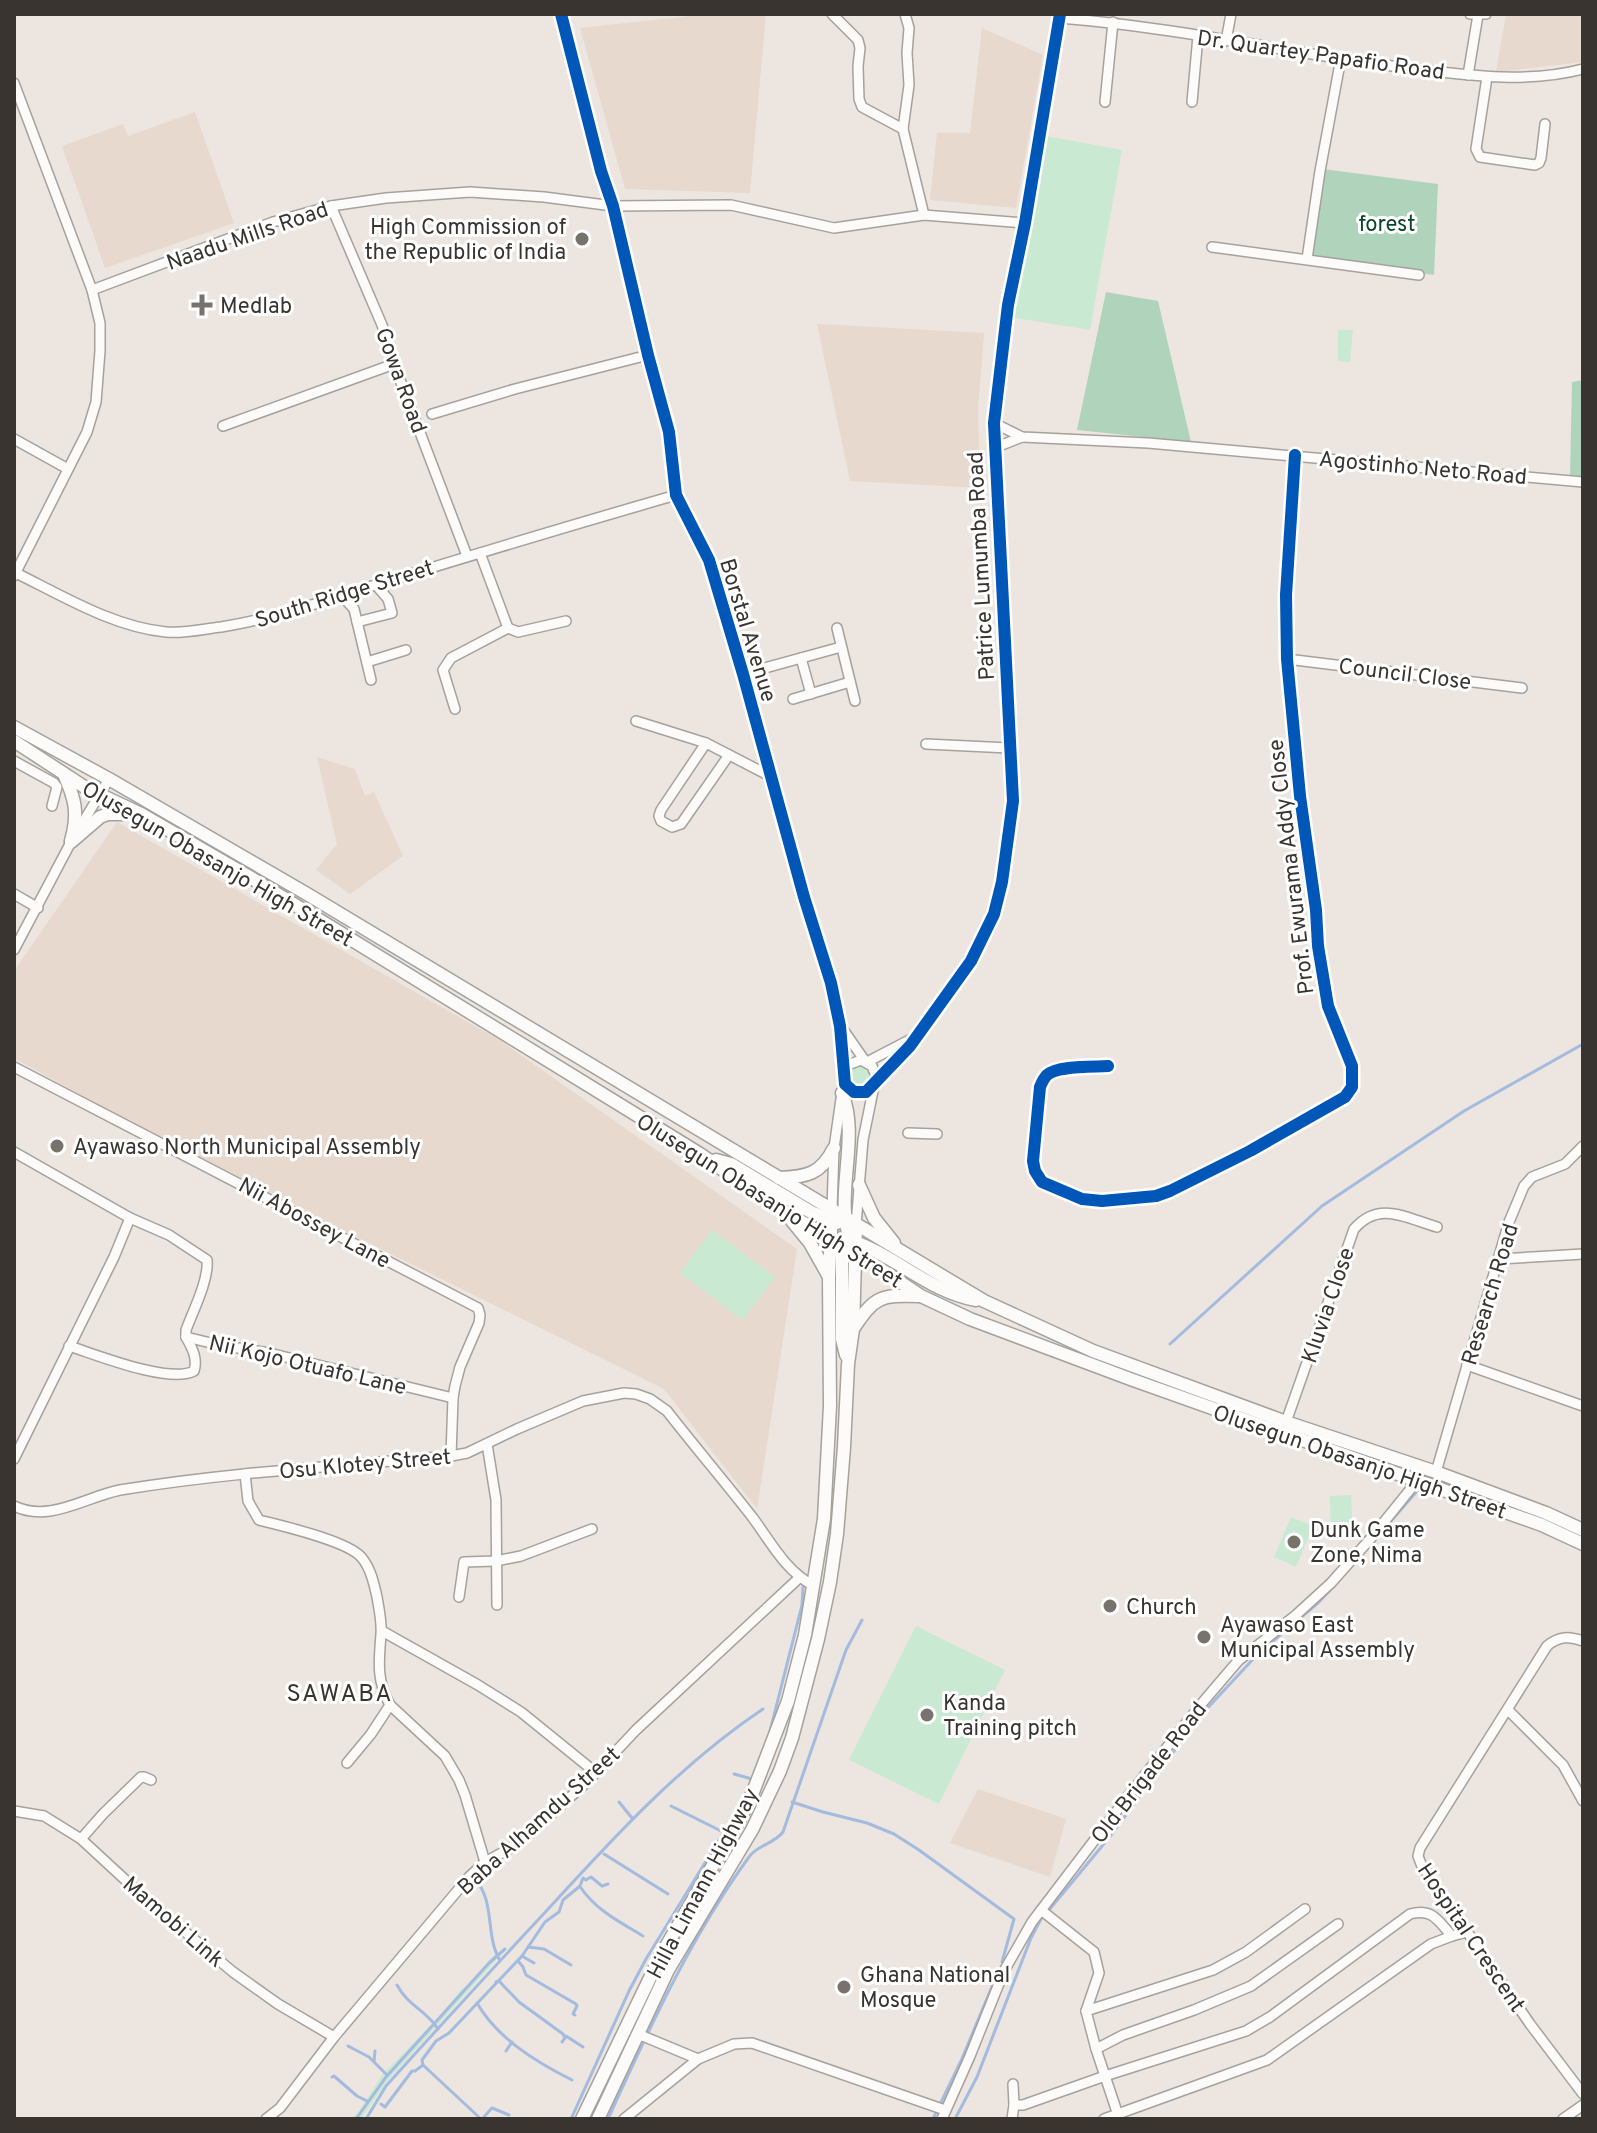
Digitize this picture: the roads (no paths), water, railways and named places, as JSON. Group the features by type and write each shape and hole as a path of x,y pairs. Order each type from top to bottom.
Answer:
{"main road":[{"name":"Olusegun Obasanjo High Street","path":"14,727 307,894 779,1178 841,1220 899,1248 984,1301 1093,1351 1286,1422 1436,1472 1583,1530"},
{"name":"Olusegun Obasanjo High Street","path":"14,741 86,788 141,814 253,879 700,1154 781,1210 846,1243 921,1296 970,1319 1061,1354 1542,1525 1583,1544"},
{"path":"62,771 75,803 76,823 71,842"},
{"path":"71,842 100,817 108,814 141,814"},
{"path":"700,1154 731,1164 841,1220 848,1124 843,1084"},
{"path":"779,1178 794,1178 821,1168 834,1148"},
{"path":"859,1185 874,1218 899,1248"},
{"path":"781,1210 810,1243 829,1277"},
{"name":"Hilla Limann Highway","path":"598,2119 668,1970 752,1830 792,1738 818,1639 837,1534 853,1329 846,1243 841,1220"},
{"name":"Hilla Limann Highway","path":"582,2119 661,1955 741,1817 788,1701 805,1635 824,1519 829,1446 829,1277 846,1243 841,1220"},
{"path":"848,1364 842,1339 846,1243 960,1297 984,1301"},
{"path":"853,1329 876,1301 893,1295 921,1296"}],"street":[{"name":"Borstal Avenue","path":"561,14 669,432 676,495 709,560 831,983 840,1026 843,1084"},
{"path":"832,14 858,40 859,99 862,107 903,129"},
{"path":"905,14 909,28 909,85 903,129 924,215"},
{"path":"1226,41 1231,14"},
{"path":"1468,75 1478,14"},
{"name":"Dr. Quartey Papafio Road","path":"1060,16 1487,77 1563,74 1583,69"},
{"name":"Patrice Lumumba Road","path":"874,1083 918,1035 971,961 994,914 1008,845 1013,801 994,423 1008,305 1060,16"},
{"path":"1105,102 1113,22"},
{"path":"1192,102 1198,36"},
{"path":"1307,259 1341,58"},
{"path":"1487,77 1476,149 1480,157 1539,163 1545,124"},
{"path":"14,83 92,290 100,323 96,402 87,432 14,574"},
{"name":"Naadu Mills Road","path":"92,290 273,222 331,206 386,198 470,192 613,206 731,205 834,228 924,215 1025,223"},
{"name":"Gowa Road","path":"331,206 369,290 467,556"},
{"path":"1212,247 1419,275"},
{"path":"432,414 648,355"},
{"path":"223,426 394,364"},
{"name":"Agostinho Neto Road","path":"994,423 1022,437 1148,443 1583,482"},
{"name":"Agostinho Neto Road","path":"994,448 1022,437"},
{"path":"14,439 68,469"},
{"name":"Prof. Ewurama Addy Close","path":"1108,1066 1051,1072 1040,1087 1033,1161 1035,1171 1042,1182 1090,1201 1145,1198 1170,1191 1283,1133 1345,1097 1352,1087 1352,1066 1328,1006 1318,946 1287,659 1286,595 1295,455"},
{"name":"South Ridge Street","path":"14,574 102,614 140,627 168,632 202,630 253,622 676,495"},
{"path":"480,553 508,628 518,632 566,621"},
{"path":"357,622 392,613 388,599 376,585"},
{"path":"342,596 354,609 371,680"},
{"path":"455,709 443,670 446,662 508,628"},
{"path":"837,628 855,701"},
{"path":"743,674 841,647"},
{"path":"367,662 406,650"},
{"path":"801,658 811,694"},
{"name":"Council Close","path":"1287,659 1522,688"},
{"path":"793,699 850,682"},
{"path":"636,721 706,743 770,776"},
{"path":"706,743 661,810 661,821 672,827 681,824 729,755"},
{"path":"926,744 1009,748"},
{"path":"14,761 54,783 57,787 52,806"},
{"path":"14,950 71,842 109,779"},
{"path":"14,894 38,908"},
{"name":"Borstal Avenue","path":"840,1026 866,1062"},
{"name":"Patrice Lumumba Road","path":"866,1062 918,1035"},
{"path":"852,1062 866,1062 874,1069 874,1083 863,1140 859,1185 841,1220 834,1148 843,1084 852,1062"},
{"name":"Nii Abossey Lane","path":"14,1067 478,1308 479,1323 460,1367 453,1398 451,1456"},
{"path":"843,1084 858,1093 866,1092 874,1083"},
{"path":"908,1133 937,1134"},
{"name":"Research Road","path":"1436,1472 1509,1222 1524,1186 1532,1177 1565,1164 1583,1146"},
{"path":"14,1152 130,1218 114,1257 14,1459"},
{"name":"Kluvia Close","path":"1286,1422 1354,1229 1363,1219 1375,1213 1389,1212 1437,1227"},
{"name":"Nii Kojo Otuafo Lane","path":"130,1218 169,1235 207,1260 186,1337 269,1353 453,1398"},
{"path":"1499,1259 1583,1254"},
{"path":"69,1346 137,1368 186,1375 194,1371 196,1365 186,1337"},
{"path":"1467,1365 1583,1406"},
{"name":"Osu Klotey Street","path":"14,1506 24,1510 55,1510 108,1492 171,1482 451,1456 467,1453 583,1401 624,1393 636,1394 667,1411 782,1560 799,1578 814,1586"},
{"path":"487,1444 496,1500 497,1605"},
{"path":"245,1474 248,1501 259,1520 346,1546 360,1555 374,1581 382,1631 378,1673 385,1696 390,1705 445,1756 462,1788 485,1862"},
{"name":"Old Brigade Road","path":"624,2119 698,2059 734,2044 752,2043 943,2115 1004,1971 1032,1922 1125,1800 1238,1661 1331,1583 1417,1481"},
{"path":"459,1597 464,1562 521,1556 592,1529"},
{"name":"Baba Alhamdu Street","path":"266,2119 280,2108 334,2037 485,1862 529,1834 799,1578"},
{"path":"382,1631 521,1712 595,1772"},
{"name":"Hospital Crescent","path":"1583,1641 1555,1639 1547,1646 1420,1848 1418,1856 1530,2024 1583,2094"},
{"path":"347,1763 390,1705"},
{"path":"1508,1710 1563,1765 1583,1801"},
{"path":"81,1839 141,1777 151,1780"},
{"name":"Mamobi Link","path":"14,1811 44,1816 81,1839 233,1972 278,2004 334,2037"},
{"path":"1086,2011 1213,1970 1246,1952 1305,1909"},
{"path":"1041,1910 1094,1952 1099,1973 1086,2011 1118,2117"},
{"path":"1014,2105 1023,2105 1246,2031 1283,2008 1410,1914 1420,1911 1433,1915 1452,1936"},
{"path":"1096,2049 1123,2035 1251,1986 1338,1924"},
{"path":"1104,2119 1118,2117 1267,2060 1431,1944 1467,1932"},
{"path":"638,2034 698,2059"},
{"path":"1012,2119 1013,2084"},
{"path":"1563,2119 1583,2105"}],"waterway":[{"path":"1170,1344 1322,1206 1464,1111 1583,1044"},
{"path":"1391,1521 1418,1490"},
{"path":"770,1731 802,1605 803,1587"},
{"path":"1049,1910 1108,1839 1201,1715 1257,1655 1330,1590"},
{"path":"608,2119 655,2018 708,1919 752,1853 783,1832 846,1650 862,1620"},
{"path":"366,2119 386,2086 625,1827 705,1753 763,1709"},
{"path":"734,1774 752,1779"},
{"path":"571,2119 646,1959 741,1804 752,1779"},
{"path":"619,1802 632,1818"},
{"path":"792,1802 867,1823 894,1834 1014,1919 1002,1962"},
{"path":"671,1806 723,1832"},
{"path":"604,1854 668,1894"},
{"path":"381,2104 385,2107 412,2071 423,2065 422,2060 436,2041 449,2033 522,1956 545,1922 559,1912 563,1900 580,1886 583,1878 591,1877 602,1886 608,1884"},
{"path":"475,1879 486,1901 493,1944 500,1961"},
{"path":"581,1888 602,1910 643,1936"},
{"path":"955,2119 977,2077 1041,1919"},
{"path":"528,1947 544,1949 571,1965"},
{"path":"356,2119 386,2077 505,1949"},
{"path":"522,1956 534,1963"},
{"path":"518,1961 526,1975 576,2004 575,2015"},
{"path":"933,2119 996,1977"},
{"path":"496,1982 499,1981 519,2002 563,2034 565,2038 562,2042"},
{"path":"397,1985 438,2029"},
{"path":"477,2003 495,2027 518,2048 572,2080"},
{"path":"566,2036 583,2047"},
{"path":"506,2051 512,2042"},
{"path":"348,2046 369,2057 386,2074"},
{"path":"374,2061 375,2051"},
{"path":"423,2065 481,2119"},
{"path":"332,2077 367,2101"},
{"path":"482,2119 492,2108 509,2115"}],"place":[{"name":"High Commission of the Republic of India","path":"582,239"},
{"name":"Medlab","path":"202,305"},
{"name":"Ayawaso North Municipal Assembly","path":"57,1146"},
{"name":"Dunk Game Zone, Nima","path":"1294,1542"},
{"name":"Church","path":"1110,1606"},
{"name":"Ayawaso East Municipal Assembly","path":"1204,1637"},
{"name":"Kanda Training pitch","path":"927,1715"},
{"name":"Ghana National Mosque","path":"844,1987"}],"district":[{"name":"SAWABA","path":"340,1693"}],"park label":[{"name":"forest","path":"1387,223"}]}
